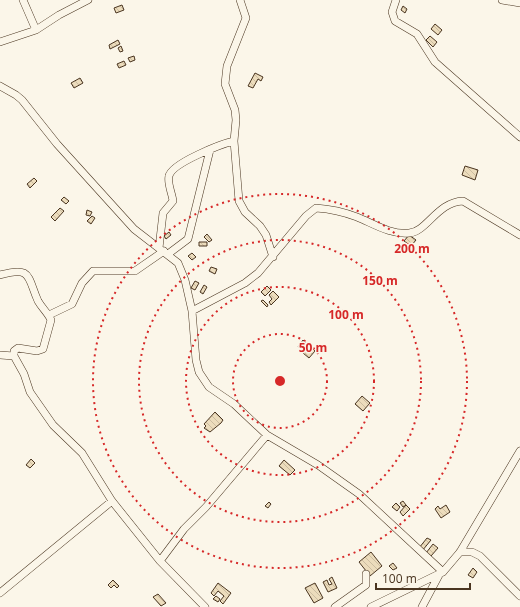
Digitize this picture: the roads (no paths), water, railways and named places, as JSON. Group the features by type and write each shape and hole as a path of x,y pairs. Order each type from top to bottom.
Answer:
{"street":[{"path":"23,0 36,30"},
{"path":"0,42 36,30 59,15 88,0"},
{"path":"240,0 246,18 227,66 225,84 235,110 236,120 234,141 241,207 260,226 266,235 273,257"},
{"path":"396,0 392,12 395,21 417,34 435,62 520,137"},
{"path":"502,0 520,3"},
{"path":"0,86 19,98 57,144 118,213 143,238 163,251 181,269 192,311 196,360 203,380 216,394 243,412 267,435 323,469 359,494 441,574"},
{"path":"163,251 163,213 173,201 169,174 176,167 221,144 234,141"},
{"path":"49,315 68,308 72,304 82,283 93,271 135,271 163,251 185,243 188,239 210,150"},
{"path":"192,311 245,283 258,273 306,216 316,208 330,209 356,216 397,233 410,234 417,231 442,208 456,201 463,201 520,235"},
{"path":"0,275 19,271 24,272 30,280 39,302 49,315 51,325 43,349 37,351 18,348 14,351 14,356 24,374 30,392 53,425 74,444 90,463 112,501 160,560 205,607"},
{"path":"0,355 14,356"},
{"path":"160,560 184,529 206,507 267,435"},
{"path":"422,607 441,574 460,552 520,451"},
{"path":"0,593 112,501"},
{"path":"467,539 472,552"},
{"path":"460,552 472,552 490,564 520,596"},
{"path":"335,607 366,585 366,574"},
{"path":"371,607 441,574"}]}
